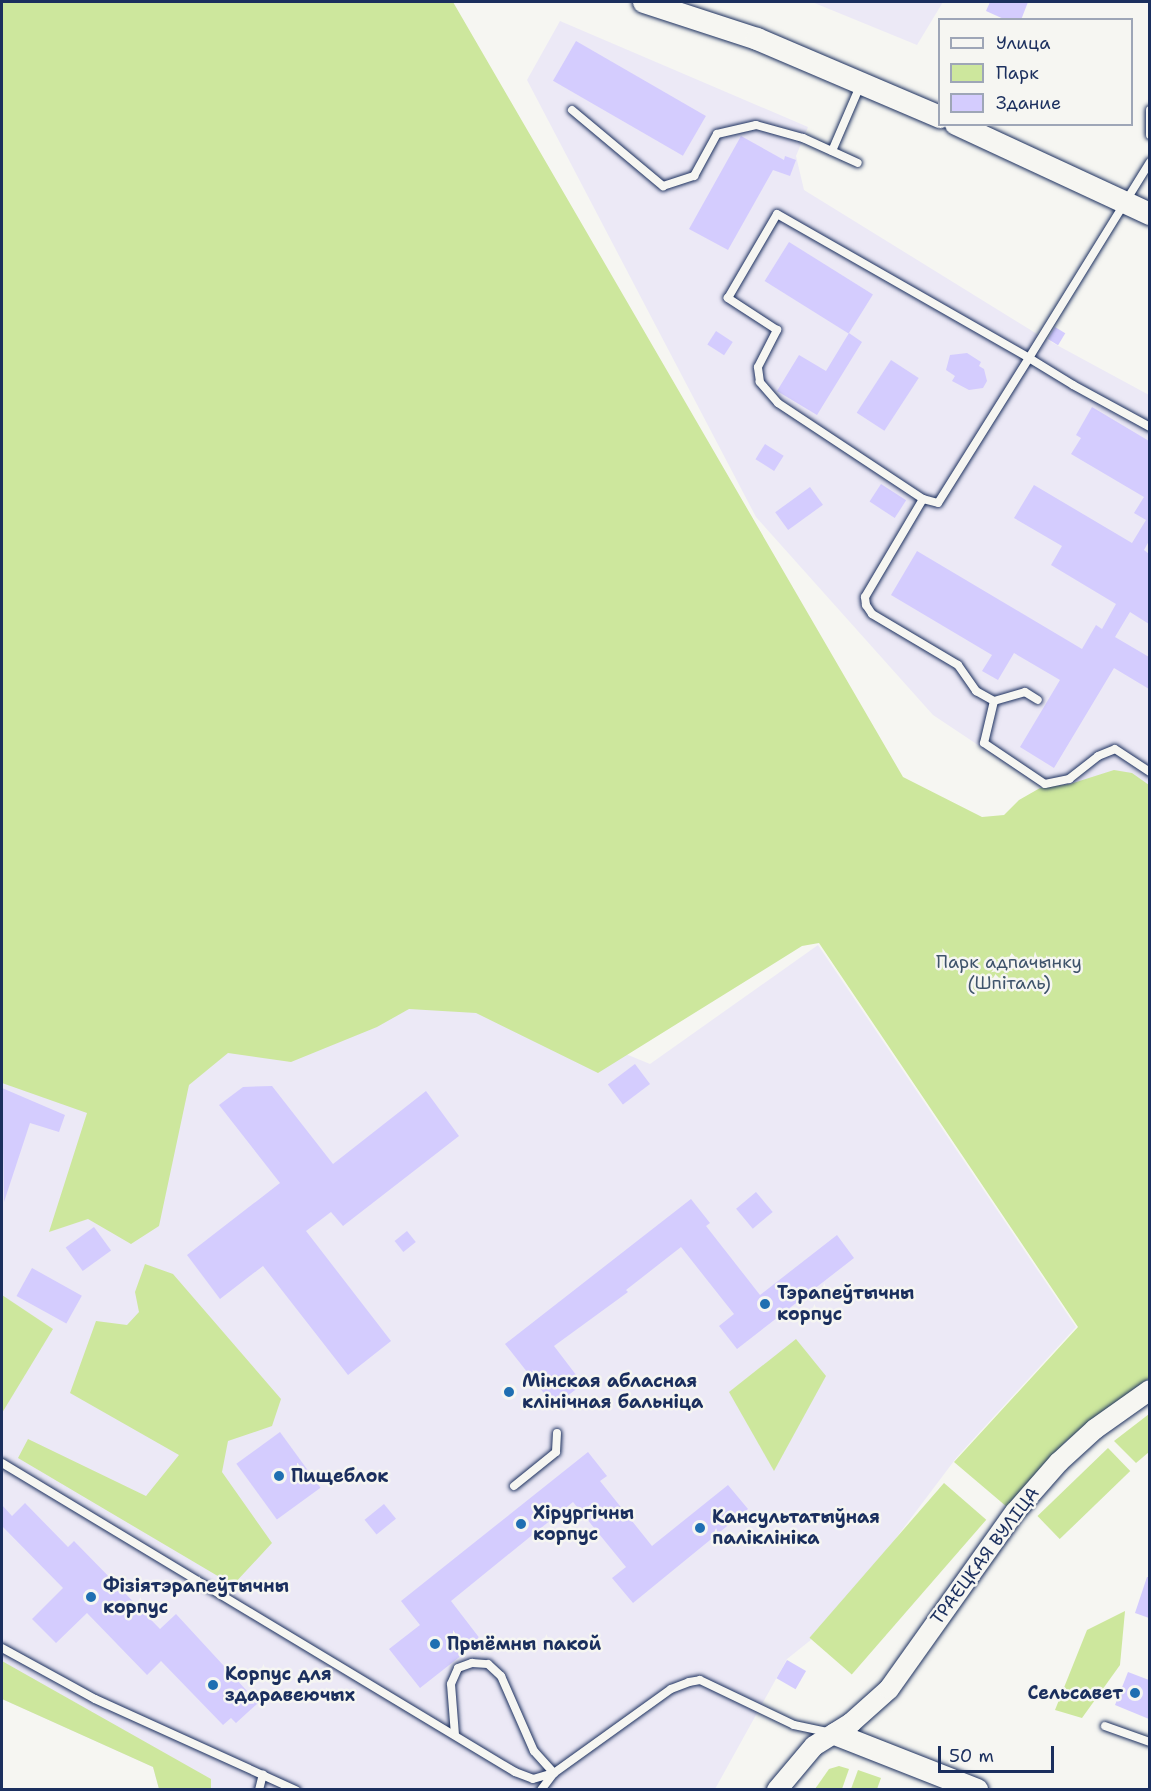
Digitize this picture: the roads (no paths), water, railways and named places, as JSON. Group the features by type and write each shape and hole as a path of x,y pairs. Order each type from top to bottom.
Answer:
{"main road":[{"path":"644,2 757,39 862,82 938,117"},
{"path":"960,126 1149,214"},
{"path":"835,1734 977,1790"}],"street":[{"name":"ТРАЕЦКАЯ ВУЛІЦА","path":"777,1790 813,1746 835,1734 889,1689 1037,1486 1095,1429 1149,1390"}],"lane":[{"path":"832,151 862,82"},
{"path":"572,110 663,186 694,176 717,134 756,125 832,151 858,163"},
{"path":"1149,110 1149,135"},
{"path":"1149,162 1029,358 938,503 923,500 778,403 760,381 758,367 777,330 728,298 777,214 1029,358 1149,427"},
{"path":"923,500 865,597 866,604 872,614 958,665 976,691 994,701 1025,692 1038,699"},
{"path":"994,701 984,742 1045,784 1069,779 1098,756 1114,749 1149,772"},
{"path":"514,1486 556,1452 557,1433"},
{"path":"2,1463 454,1735 533,1779 554,1773"},
{"path":"2,1648 95,1699 296,1790"},
{"path":"454,1735 451,1684 458,1668 472,1663 489,1664 501,1676 534,1751 554,1773"},
{"path":"541,1790 554,1773 671,1689 700,1680 794,1725 835,1734"},
{"path":"1105,1725 1149,1742"},
{"path":"259,1790 263,1774"}],"place":[{"name":"Тэрапеўтычны корпус","path":"765,1304"},
{"name":"Мінская абласная клінічная бальніца","path":"509,1392"},
{"name":"Пищеблок","path":"279,1476"},
{"name":"Хірургічны корпус","path":"521,1524"},
{"name":"Кансультатыўная паліклініка","path":"700,1528"},
{"name":"Фізіятэрапеўтычны корпус","path":"91,1597"},
{"name":"Прыёмны пакой","path":"435,1644"},
{"name":"Корпус для здаравеючых","path":"213,1685"},
{"name":"Сельсавет","path":"1135,1693"}],"park label":[{"name":"Парк адпачынку (Шпіталь)","path":"1009,973"}]}
